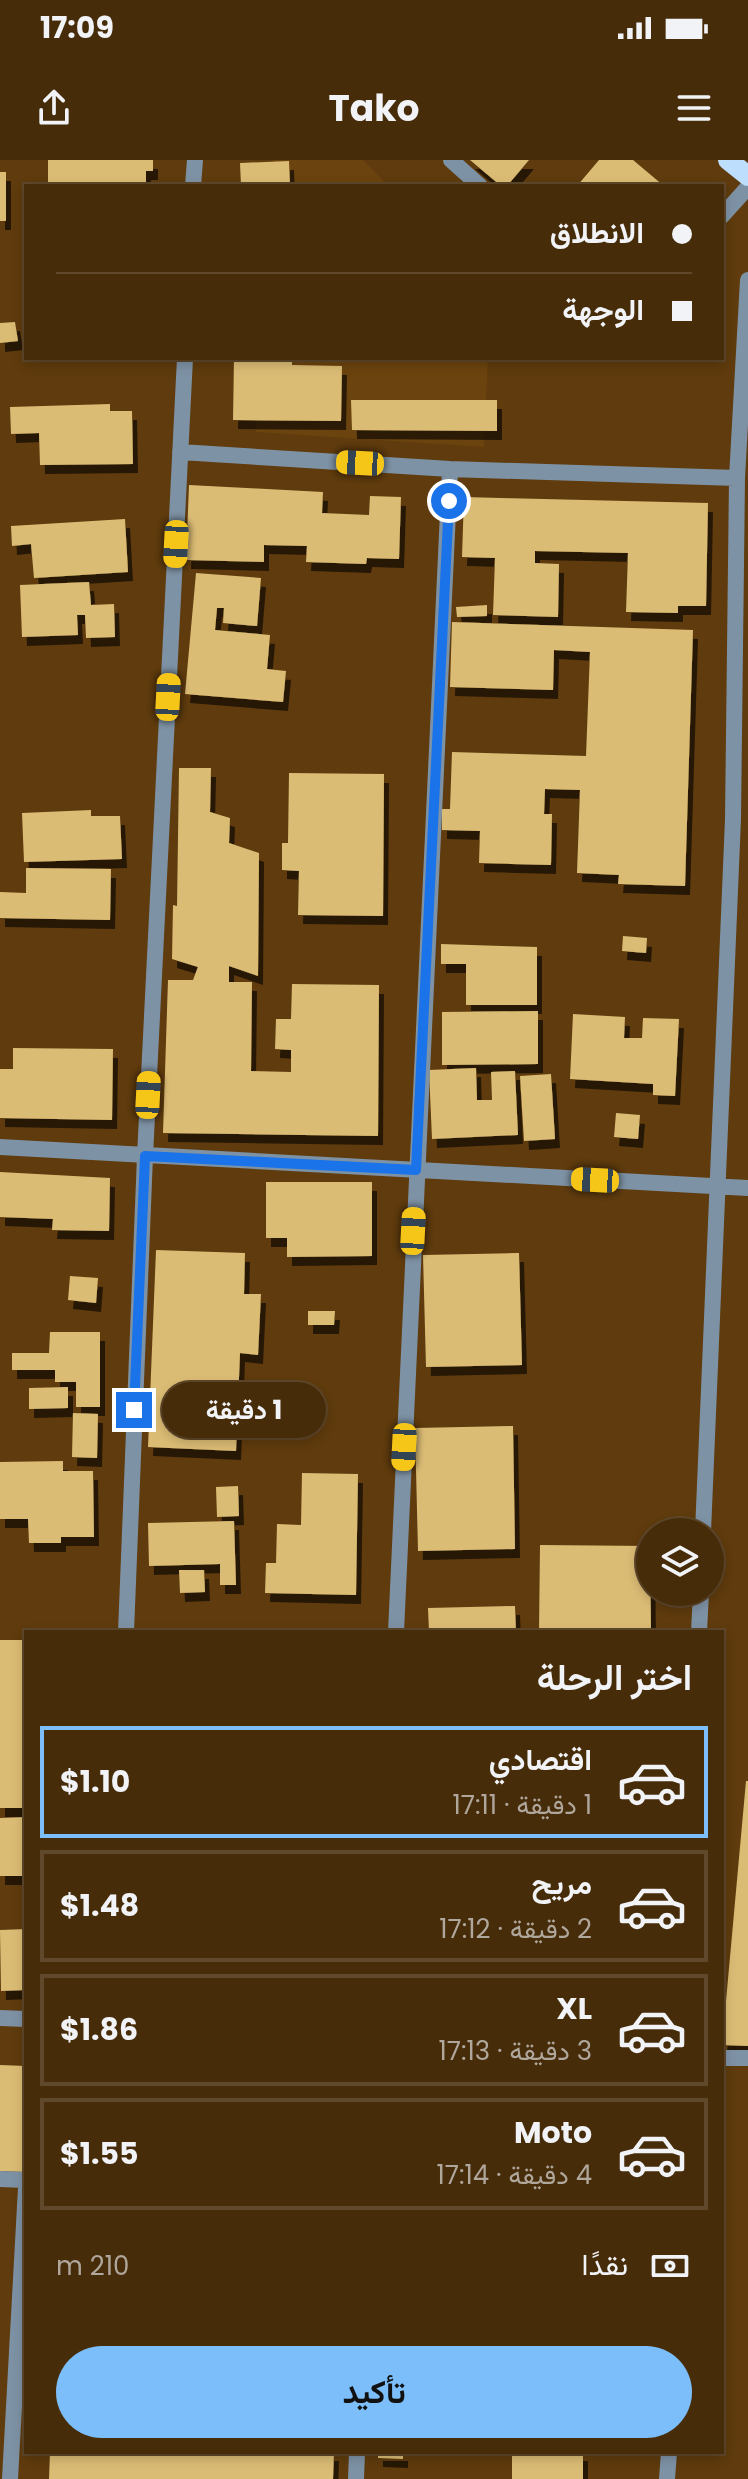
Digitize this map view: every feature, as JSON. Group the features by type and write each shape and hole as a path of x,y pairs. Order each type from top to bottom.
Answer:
{"main road":[{"path":"728,160 748,176"}],"street":[{"path":"193,184 195,160"},
{"path":"451,160 478,184"},
{"path":"724,214 748,187"},
{"path":"703,1518 715,1186 733,819 737,478 748,280"},
{"path":"126,1630 145,1156 185,360"},
{"path":"180,452 450,469 737,478"},
{"path":"396,1630 450,469"},
{"path":"0,1147 748,1188"},
{"path":"699,1630 700,1606"},
{"path":"0,2018 24,2019"},
{"path":"724,2058 748,2058"},
{"path":"0,2179 24,2180"},
{"path":"10,2479 24,2224"},
{"path":"356,2479 357,2454"},
{"path":"667,2479 669,2454"}],"shaded area":[{"path":"273,160 363,160 387,184 271,184"},
{"path":"260,360 488,360 484,447 256,432"}],"building":[{"path":"48,160 153,160 153,171 146,171 146,184 48,184"},
{"path":"470,160 529,160 509,184 499,184"},
{"path":"599,160 633,160 662,184 579,184"},
{"path":"289,161 290,184 241,184 240,163"},
{"path":"0,172 6,172 6,221 0,221"},
{"path":"15,322 18,341 0,343 0,323"},
{"path":"234,360 292,360 292,365 342,366 341,421 233,420"},
{"path":"351,400 497,400 497,431 352,430"},
{"path":"110,404 110,411 132,411 133,464 40,465 39,433 11,434 10,407"},
{"path":"189,485 323,492 322,513 369,515 370,496 401,497 399,559 367,558 366,564 306,562 307,546 264,545 264,562 186,560"},
{"path":"464,497 708,503 706,606 678,606 678,613 626,612 628,553 535,551 535,563 559,564 558,617 493,615 495,558 462,557"},
{"path":"125,519 128,572 34,578 31,544 12,546 11,526"},
{"path":"196,573 261,578 257,626 223,623 224,608 217,608 215,630 270,635 267,669 286,671 283,702 185,694"},
{"path":"89,582 91,605 114,604 115,637 86,638 85,615 77,615 78,635 22,637 20,585"},
{"path":"487,605 487,616 457,617 456,607"},
{"path":"452,622 693,630 685,886 618,884 619,875 577,873 580,790 545,789 544,814 552,814 551,865 479,863 480,831 442,830 442,809 450,809 452,752 586,756 590,652 554,650 553,690 450,687"},
{"path":"179,768 211,768 210,812 230,818 229,843 259,853 258,976 229,966 229,982 252,982 251,1071 291,1072 291,1050 275,1049 276,1019 291,1019 292,984 379,985 378,1136 163,1133 168,980 193,980 198,967 172,959 173,905 177,906"},
{"path":"289,773 384,774 383,916 298,915 299,871 282,870 282,843 288,843"},
{"path":"91,810 91,816 120,816 122,859 24,862 22,813"},
{"path":"26,868 111,869 110,920 0,918 0,892 26,893"},
{"path":"623,936 647,938 646,953 622,951"},
{"path":"441,944 537,947 537,1005 466,1005 466,964 441,964"},
{"path":"538,1011 538,1064 442,1065 442,1012"},
{"path":"573,1014 625,1017 624,1038 642,1038 643,1018 679,1019 675,1096 653,1095 653,1084 570,1079"},
{"path":"13,1048 113,1049 112,1120 0,1118 0,1069 13,1069"},
{"path":"476,1068 477,1100 492,1100 491,1072 515,1071 518,1135 432,1139 429,1070"},
{"path":"551,1074 555,1139 524,1141 520,1076"},
{"path":"616,1113 640,1115 638,1139 614,1137"},
{"path":"0,1172 110,1178 109,1231 52,1230 53,1219 0,1217"},
{"path":"266,1182 372,1182 372,1256 287,1257 287,1238 266,1238"},
{"path":"156,1250 245,1253 244,1294 261,1294 258,1355 240,1353 236,1451 148,1447"},
{"path":"519,1253 522,1365 426,1367 423,1255"},
{"path":"70,1276 98,1278 96,1303 68,1300"},
{"path":"308,1311 335,1311 334,1325 308,1325"},
{"path":"50,1332 100,1332 100,1407 76,1407 76,1382 55,1382 55,1370 12,1370 12,1353 49,1353"},
{"path":"68,1387 68,1408 29,1409 29,1388"},
{"path":"73,1413 98,1414 97,1458 72,1457"},
{"path":"513,1426 515,1549 418,1551 415,1428"},
{"path":"63,1461 63,1471 93,1471 94,1537 61,1537 61,1543 29,1543 28,1519 0,1519 0,1462"},
{"path":"302,1473 358,1474 356,1595 265,1593 266,1563 276,1563 277,1524 301,1525"},
{"path":"238,1486 239,1516 217,1517 216,1487"},
{"path":"234,1521 236,1585 220,1585 220,1564 149,1566 148,1523"},
{"path":"540,1545 636,1546 636,1606 651,1606 651,1630 539,1630"},
{"path":"179,1570 204,1570 205,1592 180,1593"},
{"path":"515,1606 516,1630 429,1630 428,1608"},
{"path":"0,1640 24,1640 24,1808 0,1808"},
{"path":"748,1781 748,2046 724,2045"},
{"path":"24,1817 24,1876 0,1876 0,1818"},
{"path":"24,1929 24,1990 1,1991 0,1930"},
{"path":"0,2065 24,2066 24,2172 0,2171"},
{"path":"50,2454 334,2454 333,2479 49,2479"},
{"path":"378,2454 403,2454 403,2459 378,2458"},
{"path":"512,2454 583,2454 583,2479 512,2479"}],"route":[{"path":"134,1410 145,1156 416,1170 449,501"}]}
